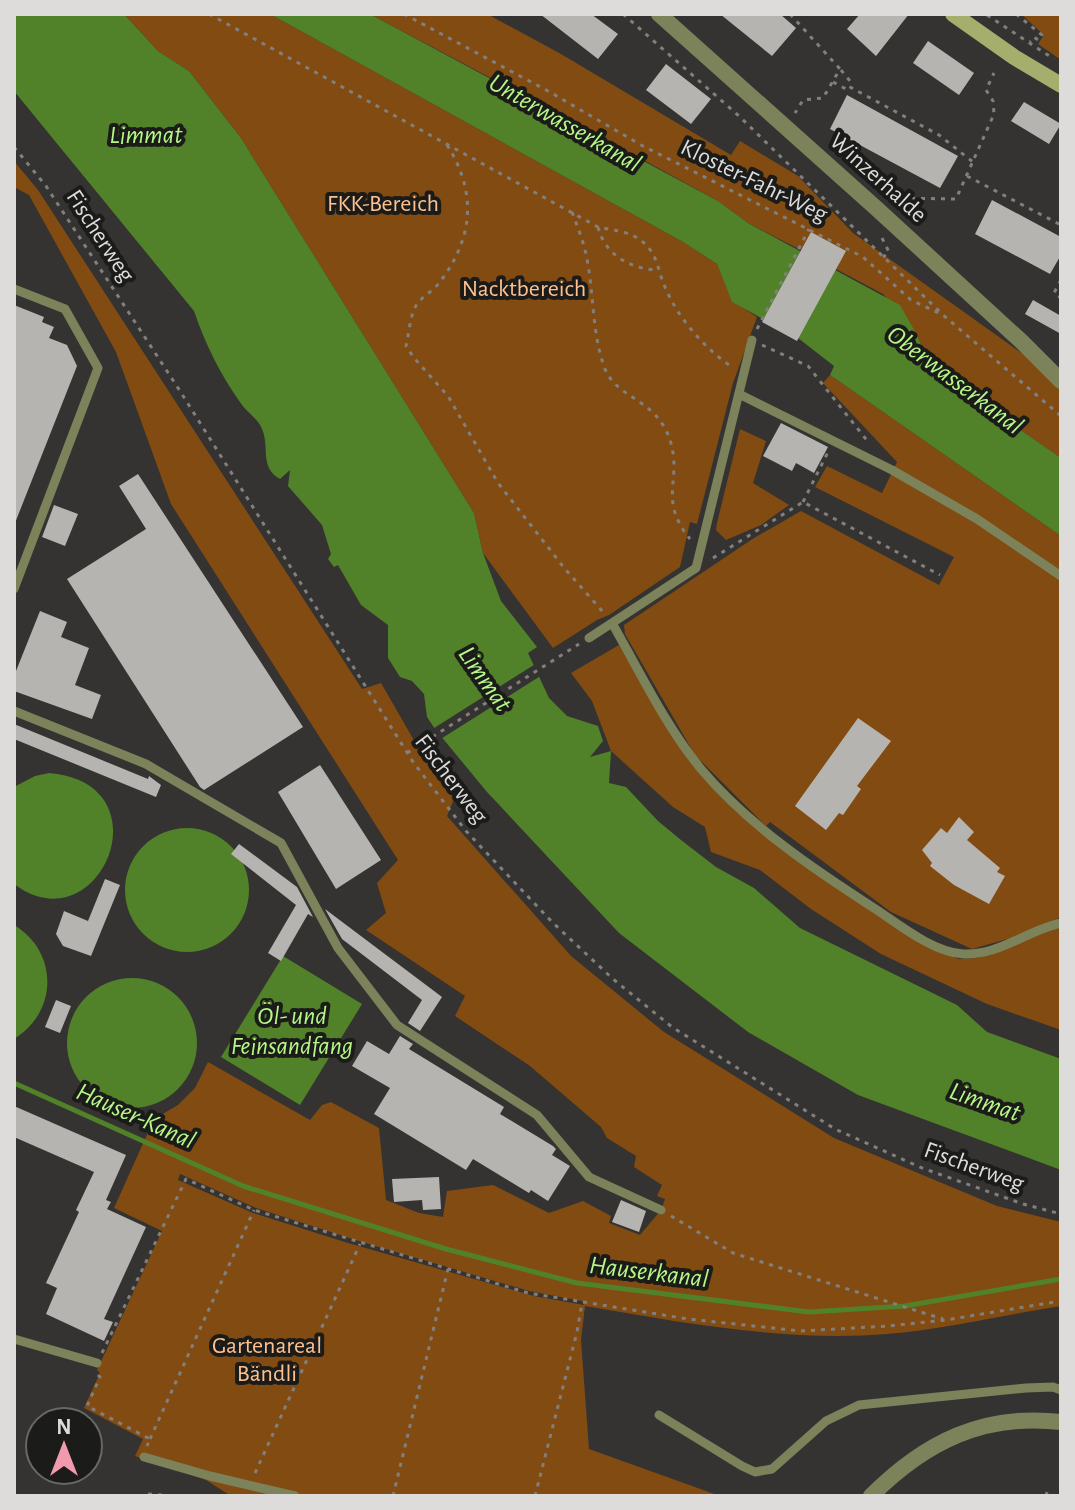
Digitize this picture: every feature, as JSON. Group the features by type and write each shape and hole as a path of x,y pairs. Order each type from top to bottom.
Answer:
{"main road":[{"path":"953,14 1014,57 1061,85"}],"street":[{"name":"Winzerhalde","path":"659,14 876,208 1061,381"},
{"path":"871,1496 896,1471 926,1449 962,1433 1001,1423 1061,1422"}],"lane":[{"path":"14,289 65,309 98,368 14,589"},
{"path":"589,638 696,568 752,340"},
{"path":"739,394 904,477 977,519 1061,576"},
{"path":"612,623 678,737 702,770 753,820 820,873 934,945 960,954 983,952 1061,923"},
{"path":"14,711 146,764 281,843 338,948 397,1025 537,1115 589,1177 661,1210"},
{"path":"14,1339 97,1363"},
{"path":"659,1415 742,1466 764,1472 781,1464 826,1421 859,1405 1026,1388 1053,1387 1061,1390"},
{"path":"144,1457 295,1496"}],"path":[{"path":"209,14 598,227 629,234 643,241 654,254 673,303 706,347 743,375"},
{"name":"Kloster-Fahr-Weg","path":"404,14 641,145 863,257 911,300 943,315 1061,416"},
{"path":"623,14 739,116 943,315"},
{"path":"790,14 850,81 846,89 833,82"},
{"path":"985,14 1061,64"},
{"path":"1016,14 1042,35 1038,40 1034,37 1029,43"},
{"path":"786,126 803,100 823,98 840,69"},
{"path":"876,208 886,198 956,199 994,114 993,101 986,90 994,73"},
{"path":"848,86 939,135 973,162"},
{"path":"445,142 460,165 466,183 469,205 465,230 439,284 415,306 406,346 448,396 498,483 612,623"},
{"name":"Fischerweg","path":"14,147 46,186 180,391 407,753 466,831 519,889 613,979 672,1027 835,1129 922,1168 1023,1204 1061,1214"},
{"path":"967,176 1061,225"},
{"path":"572,212 587,257 598,344 605,370 611,380 648,406 660,420 670,441 674,515 700,552"},
{"path":"598,227 612,254 643,269 659,270"},
{"path":"810,228 752,340 808,366 872,447"},
{"path":"1061,280 1054,293 1061,298"},
{"path":"696,568 803,502 824,461"},
{"path":"803,502 940,575"},
{"path":"407,753 589,638"},
{"path":"150,1439 87,1406 100,1377 97,1363 186,1179 254,1210 528,1293 729,1325 801,1331 946,1320 1061,1301"},
{"path":"144,1457 254,1210"},
{"path":"661,1210 733,1253 946,1320"},
{"path":"250,1485 360,1244"},
{"path":"393,1496 448,1269"},
{"path":"535,1496 582,1303"},
{"path":"148,1494 174,1496"}],"green space":[{"path":"124,14 270,14 683,242 717,264 732,301 757,317 733,383 697,524 690,522 680,567 553,648 483,553 474,513 241,138 189,71 158,51"},
{"path":"370,14 487,14 731,155 740,141 798,176 853,233 1061,381 1061,458 931,368 917,335 883,294 836,269 845,251 801,250 748,223 718,201 600,136"},
{"path":"1021,14 1061,14 1061,60 1038,44 1044,35"},
{"name":"Gartenareal Bändli","path":"14,161 38,190 362,689 381,683 419,749 454,799 447,816 571,956 664,1032 834,1138 997,1206 1061,1222 1061,1306 930,1329 849,1336 735,1329 585,1306 581,1340 589,1449 720,1496 231,1496 206,1480 135,1456 143,1439 104,1419 104,1406 85,1406 100,1373 97,1370 162,1231 114,1208 154,1119 178,1105 195,1088 208,1062 310,1120 322,1105 331,1102 379,1128 386,1200 419,1213 443,1217 447,1191 493,1185 549,1213 583,1201 611,1216 609,1223 640,1235 661,1210 665,1199 657,1196 662,1185 634,1167 636,1156 607,1138 601,1127 530,1066 455,1016 465,996 366,930 386,913 377,883 398,860 171,504 116,352 29,195 14,187","holes":["180,1174 256,1208 529,1291 582,1301 584,1305 534,1296 253,1213 178,1180"]},
{"path":"830,375 1061,536 1061,917 1011,938 972,949 891,912 770,822 766,826 695,755 625,634 624,625 754,538 801,511 939,585 954,557 815,487 827,466 882,493 897,462 823,383"},
{"path":"740,429 766,441 753,483 789,505 761,525 726,540 716,530"},
{"path":"619,645 693,766 779,848 849,897 933,948 959,959 978,958 1061,926 1061,1030 987,1004 881,954 811,909 760,870 711,852 705,827 673,807 611,751 592,701 571,673"}],"water":[{"name":"Limmat","path":"14,14 124,14 158,51 189,71 241,138 474,513 483,553 501,601 537,647 528,653 549,698 567,716 598,726 603,741 590,757 611,751 609,783 626,787 681,840 716,867 754,888 800,928 957,1005 987,1032 1061,1059 1061,1170 858,1095 748,1032 619,933 487,792 427,717 424,694 412,681 400,677 388,658 388,625 361,605 338,565 334,567 328,559 331,554 322,525 288,486 290,470 280,479 269,469 261,426 242,405 220,371 194,311 14,91"},
{"name":"Unterwasserkanal","path":"270,14 370,14 718,201 748,223 900,305 931,368 1061,458 1061,536 830,375 834,366 798,338 732,302 717,264 683,242"},
{"path":"49,773 85,783 106,804 113,829 108,856 94,880 72,895 45,898 14,884 14,787 35,776"},
{"path":"187,828 211,832 231,846 245,866 249,890 245,914 231,934 211,948 187,952 163,948 143,934 129,914 125,890 129,866 143,846 163,832"},
{"path":"14,925 39,950 47,982 39,1014 14,1039"},
{"name":"Öl- und Feinsandfang","path":"283,956 362,1004 300,1105 221,1057"},
{"path":"132,978 157,983 178,997 192,1018 197,1043 192,1068 178,1089 157,1103 132,1108 107,1103 86,1089 72,1068 67,1043 72,1018 86,997 107,983"}],"pier":[{"path":"537,663 542,675 439,740 431,730"}],"building":[{"path":"540,14 591,14 618,34 598,59"},
{"path":"720,14 780,14 796,28 772,56"},
{"path":"860,14 909,14 876,56 847,29"},
{"path":"928,41 974,73 959,95 913,63"},
{"path":"666,64 711,99 691,124 646,90"},
{"path":"847,95 958,156 940,188 830,129"},
{"path":"1024,102 1061,124 1049,144 1011,121"},
{"path":"992,200 1061,237 1061,255 1050,274 975,234"},
{"path":"811,232 846,251 797,341 762,322"},
{"path":"1033,300 1061,316 1061,334 1025,314"},
{"path":"14,305 44,317 42,322 54,327 49,338 67,345 77,366 15,523"},
{"path":"781,423 828,447 814,473 796,463 792,471 763,456"},
{"path":"138,474 303,727 204,790 67,579 146,529 119,486"},
{"path":"54,505 78,514 65,546 42,537"},
{"path":"40,611 67,622 61,637 89,648 75,685 101,695 92,719 14,691 14,676"},
{"path":"858,718 891,741 857,786 861,789 843,815 839,813 826,830 795,806"},
{"path":"14,724 148,779 149,776 161,785 156,797 14,739"},
{"path":"320,765 381,860 336,889 278,792"},
{"path":"959,817 974,832 967,840 1000,868 997,872 1005,876 989,904 954,885 930,866 932,863 922,850 941,828 947,833"},
{"path":"239,844 297,887 313,917 308,914 281,961 268,953 296,905 231,854"},
{"path":"105,879 120,885 91,956 63,946 56,934 64,911 88,921"},
{"path":"325,909 442,997 420,1031 408,1023 422,1000 342,939"},
{"path":"56,1000 71,1006 60,1033 45,1027"},
{"path":"400,1036 413,1044 409,1049 504,1107 500,1114 556,1149 552,1155 570,1166 548,1201 473,1159 466,1170 374,1114 390,1088 352,1066 367,1041 389,1054"},
{"path":"14,1106 126,1155 106,1200 111,1202 107,1209 146,1227 104,1319 113,1322 104,1341 46,1314 57,1288 46,1283 94,1172 14,1137"},
{"path":"439,1177 441,1209 423,1210 422,1200 394,1202 392,1179"},
{"path":"621,1200 646,1211 639,1232 612,1222"}],"waterway":[{"name":"Hauserkanal","path":"14,1083 243,1186 446,1249 577,1283 809,1312 905,1306 1061,1279"}],"park label":[{"name":"FKK-Bereich","path":"383,204"},
{"name":"Nacktbereich","path":"524,289"}],"water label":[{"name":"Oberwasserkanal","path":"955,380"},
{"name":"Hauser-Kanal","path":"136,1116"}]}
